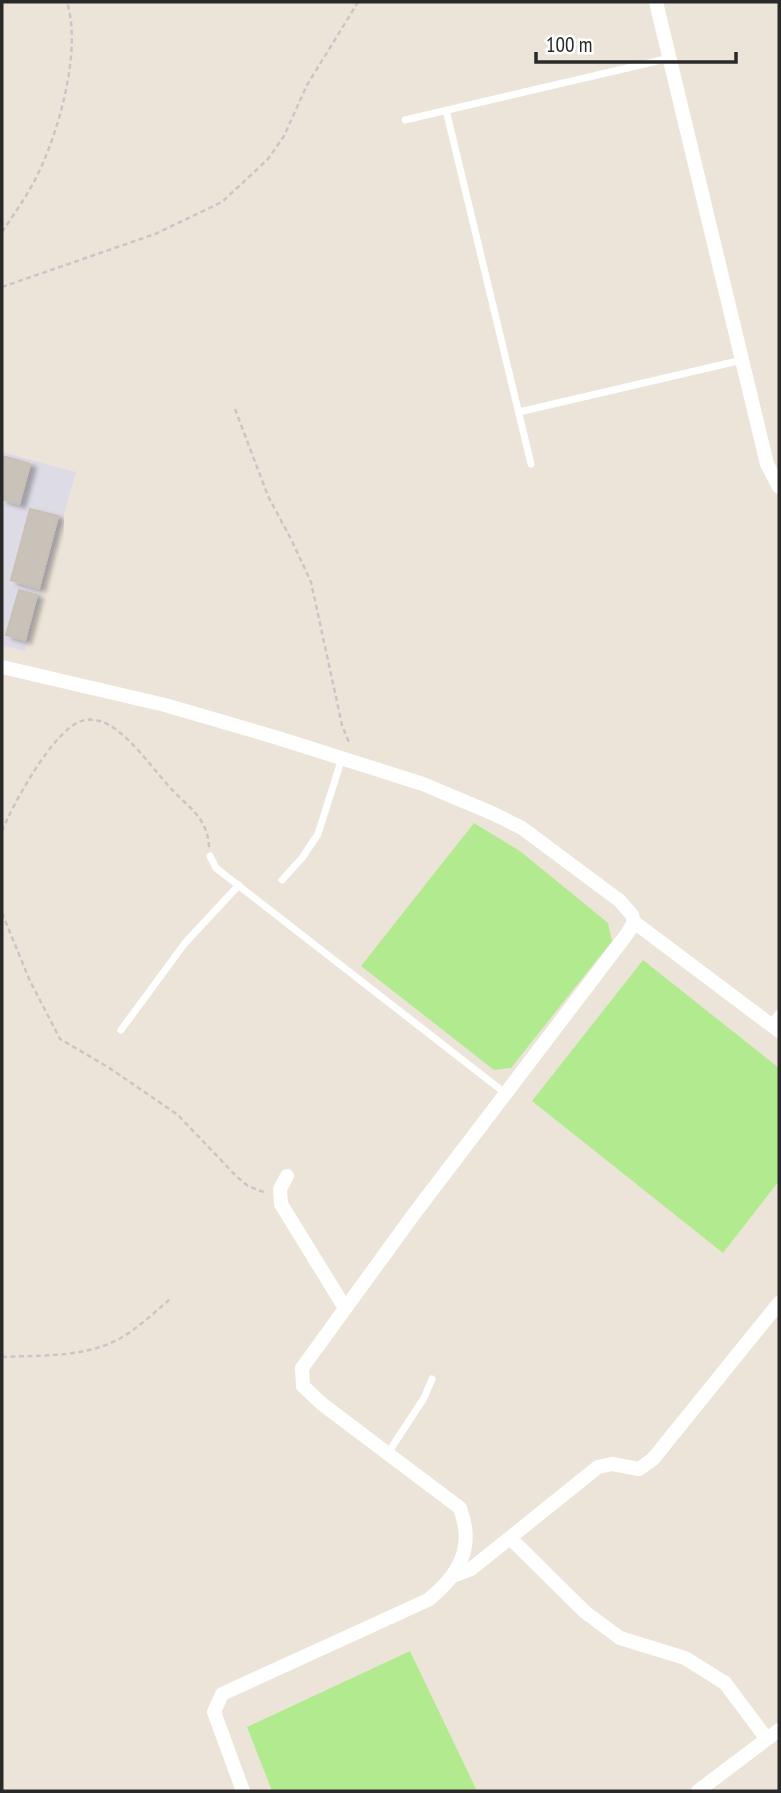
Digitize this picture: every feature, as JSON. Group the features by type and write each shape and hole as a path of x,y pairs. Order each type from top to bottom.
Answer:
{"street":[{"path":"656,2 767,464 779,487"},
{"path":"2,667 165,705 346,752 462,800 522,828 620,901 632,915 634,922 776,1023"},
{"path":"243,1791 216,1720 215,1708 222,1695 428,1600 441,1590 461,1565 466,1542 466,1524 460,1508 322,1404 303,1386 302,1368 634,922"},
{"path":"287,1176 280,1189 284,1211 345,1308"},
{"path":"452,1576 471,1569 598,1467 612,1465 639,1469 653,1459 779,1303"},
{"path":"510,1538 585,1612 620,1637 685,1658 726,1683 773,1734 698,1791"}],"lane":[{"path":"405,120 671,58"},
{"path":"446,110 531,464"},
{"path":"519,412 742,360"},
{"path":"282,880 302,858 318,834 346,752"},
{"path":"210,856 216,868 505,1093"},
{"path":"121,1030 185,943 239,885"},
{"path":"388,1454 424,1398 432,1379"}],"path":[{"path":"2,232 37,176 58,117 70,63 72,35 67,2"},
{"path":"2,287 155,234 222,202 246,182 276,148 307,85 358,2"},
{"path":"235,409 268,496 292,539 310,582 346,752"},
{"path":"2,831 18,796 58,740 77,722 88,719 100,721 121,735 197,814 207,828 210,856"},
{"path":"2,914 44,1013 60,1038 178,1115 248,1186 280,1196"},
{"path":"2,1357 72,1353 98,1348 121,1338 170,1299"}],"shaded area":[{"path":"2,452 76,472 25,651 2,645"}],"green space":[{"path":"474,823 520,851 608,923 612,941 511,1068 494,1070 361,966"},
{"path":"643,960 779,1068 779,1181 723,1253 532,1101"},
{"path":"410,1651 477,1791 272,1791 247,1727"}],"building":[{"path":"2,456 30,464 19,504 2,499"},
{"path":"30,509 58,516 39,588 11,580"},
{"path":"19,590 37,595 25,640 6,635"}]}
